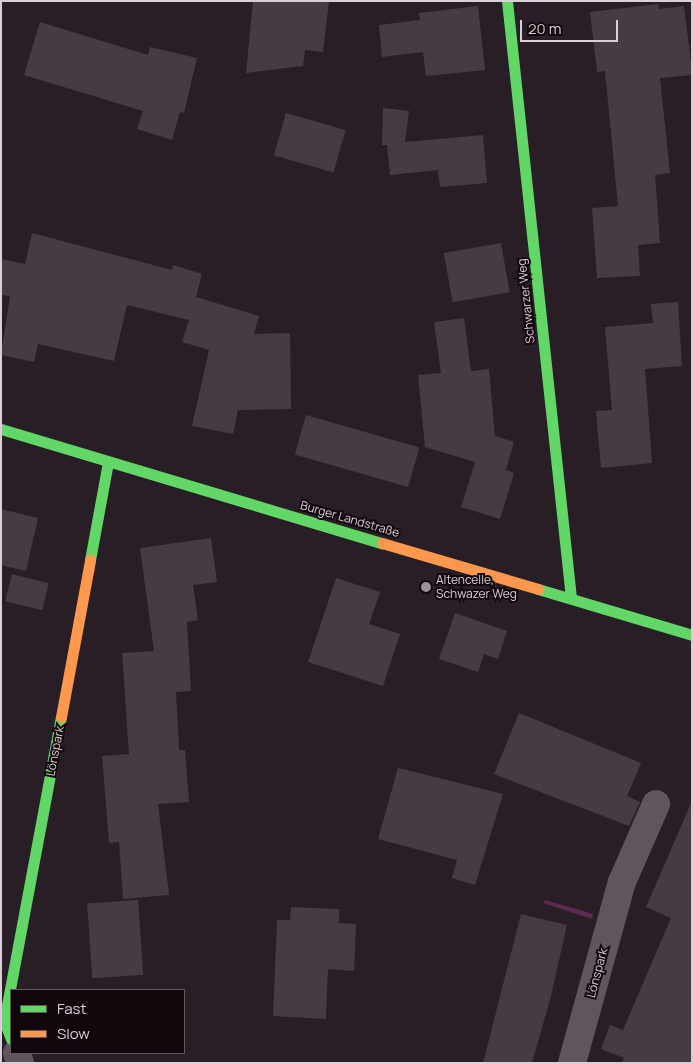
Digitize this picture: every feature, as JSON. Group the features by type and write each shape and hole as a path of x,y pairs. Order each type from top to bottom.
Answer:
{"street":[{"name":"Schwarzer Weg","path":"508,1 571,598"},
{"name":"Burger Landstraße","path":"1,429 692,635"},
{"name":"Lönspark","path":"10,1036 4,1021 108,462"},
{"name":"Lönspark","path":"572,1063 622,882 656,804"}],"shaded area":[{"path":"545,900 593,914 592,919 543,903"}],"building":[{"path":"253,1 329,1 323,52 305,50 303,66 246,73"},
{"path":"658,4 659,9 684,6 692,71 692,75 660,78 670,173 655,175 660,243 638,245 640,276 597,278 592,208 618,206 605,71 597,72 590,12"},
{"path":"478,6 485,70 426,76 423,52 382,57 379,25 420,20 419,13"},
{"path":"40,22 148,55 150,47 197,58 184,113 180,112 172,140 137,129 143,111 24,75"},
{"path":"383,108 409,111 405,142 483,135 487,183 440,187 438,170 390,175 387,145 382,145"},
{"path":"286,113 346,130 333,172 274,155"},
{"path":"32,233 172,270 173,265 202,274 196,297 259,316 254,334 290,333 291,409 238,410 233,434 192,426 209,350 182,342 189,320 127,305 114,361 38,344 34,362 1,355 10,296 1,295 1,259 25,264"},
{"path":"501,243 510,292 453,302 444,253"},
{"path":"678,302 682,366 645,369 652,463 601,468 596,411 612,410 605,327 653,323 651,304"},
{"path":"464,318 471,371 489,369 495,436 514,442 506,470 514,473 500,519 461,507 475,462 425,447 418,375 441,373 434,322"},
{"path":"306,415 419,448 408,487 295,454"},
{"path":"1,509 38,518 26,571 1,565"},
{"path":"211,538 217,582 193,585 198,620 187,622 191,691 176,692 179,750 185,750 189,802 158,804 169,895 123,899 119,842 109,843 102,756 129,754 122,653 154,651 140,548"},
{"path":"12,574 49,583 42,610 5,601"},
{"path":"336,578 380,592 369,624 400,634 383,686 308,662"},
{"path":"455,613 507,631 498,659 484,654 478,672 439,659"},
{"path":"519,713 641,763 627,796 640,802 629,826 494,774"},
{"path":"398,768 503,794 475,885 452,878 457,860 378,839"},
{"path":"692,801 692,1063 622,1063 624,1058 601,1049 610,1025 623,1030 671,918 646,907"},
{"path":"138,900 143,975 92,978 87,904"},
{"path":"291,907 339,909 339,923 356,924 354,971 328,969 326,1019 273,1016 277,920 290,920"},
{"path":"521,914 567,925 551,996 532,1063 483,1063"}],"traffic: fast":[{"path":"507,1 571,598"},
{"path":"1,429 382,543"},
{"path":"90,560 108,462"},
{"path":"538,589 692,635"},
{"path":"10,989 61,717"},
{"path":"10,989 4,1021 10,1036"}],"traffic: slow":[{"path":"382,543 538,589"},
{"path":"61,717 90,560"}],"place":[{"name":"Altencelle, Schwazer Weg","path":"426,587"}]}
